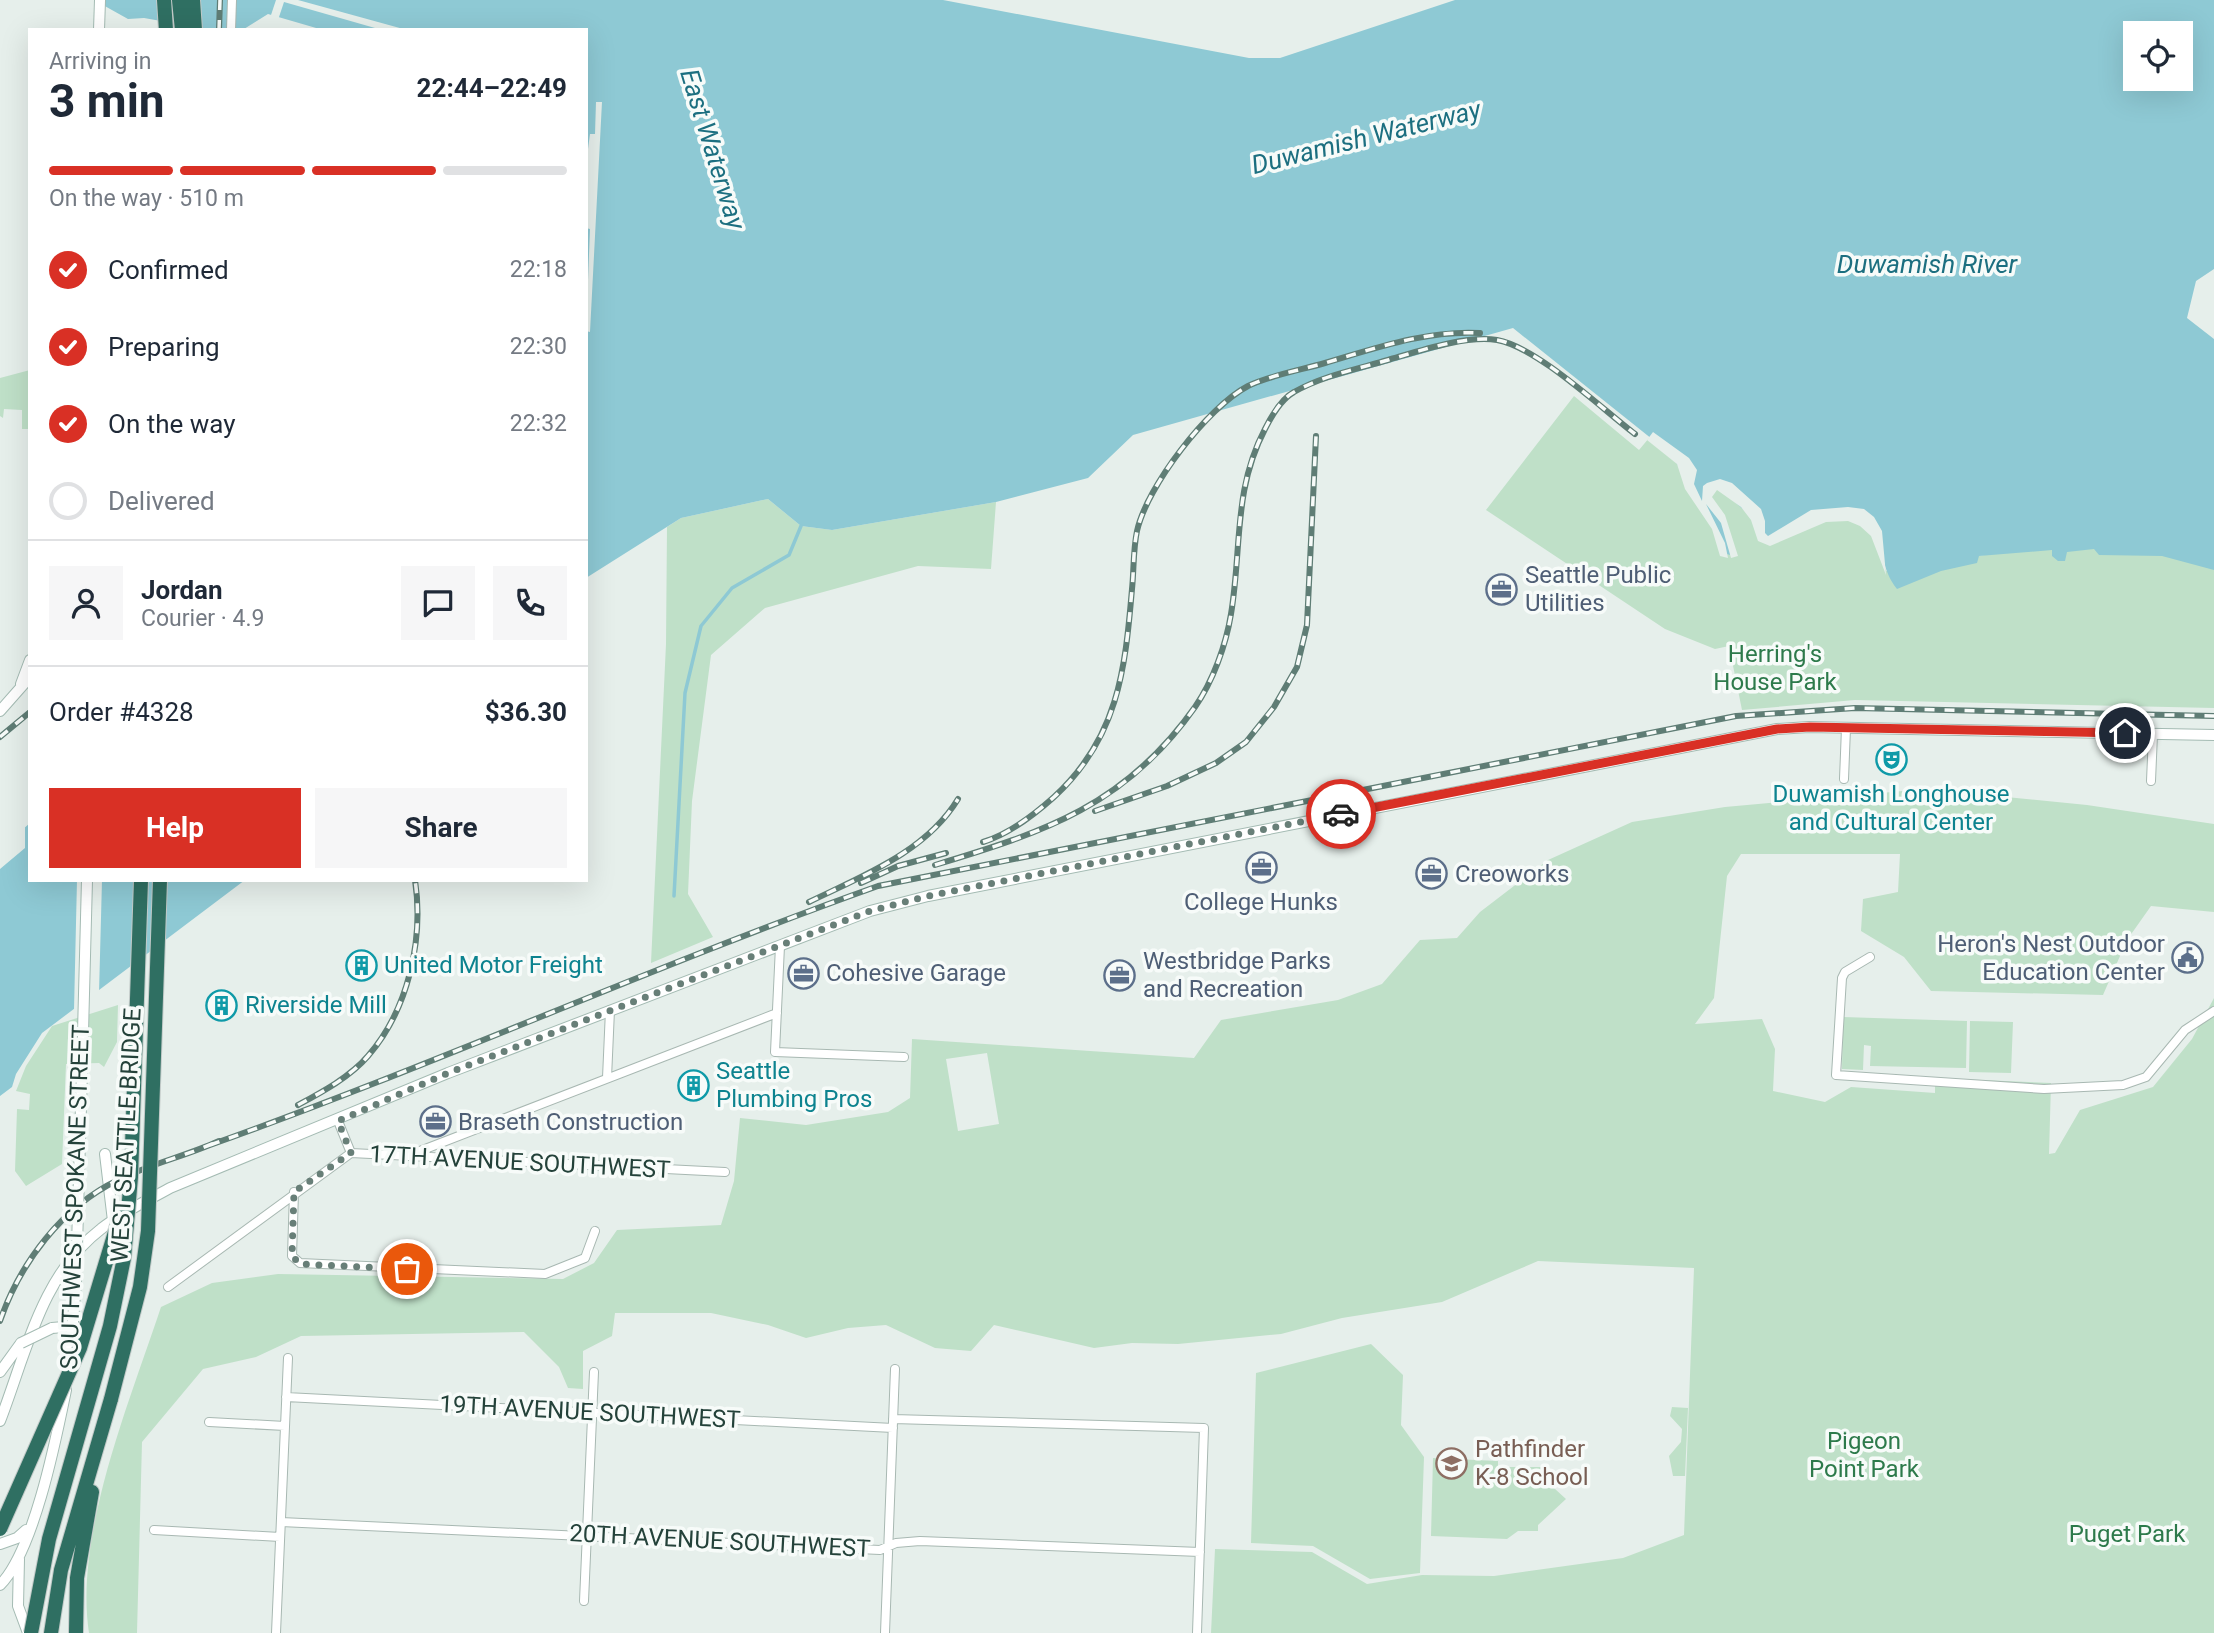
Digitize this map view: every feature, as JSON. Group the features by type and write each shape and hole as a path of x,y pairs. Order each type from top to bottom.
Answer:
{"highway":[{"path":"164,0 166,28"},
{"path":"179,0 182,28"},
{"path":"193,0 195,28"},
{"name":"WEST SEATTLE BRIDGE","path":"29,1633 49,1539 116,1299 125,1245 131,1177 141,882"},
{"name":"WEST SEATTLE BRIDGE","path":"51,1633 61,1570 111,1399 140,1287 148,1231 160,882"},
{"path":"0,1529 80,1348 106,1272 131,1177"},
{"path":"76,1633 82,1544 111,1399"}],"main road":[{"path":"100,0 100,28"},
{"path":"17,693 28,665"},
{"path":"0,711 28,679"},
{"path":"0,702 28,685"},
{"path":"0,1421 52,1286 71,1258 113,1221 170,1188 610,1010 870,911 928,896 1739,735 1799,728 1846,728 2214,735"},
{"name":"SOUTHWEST SPOKANE STREET","path":"0,1585 20,1553 54,1446 67,1388 75,1326 87,882"},
{"path":"104,1154 113,1221"},
{"path":"0,1372 21,1343 34,1334 52,1328 75,1326"},
{"path":"0,1544 17,1538 30,1525"},
{"path":"20,1553 18,1606 29,1633"}],"street":[{"path":"231,28 232,0"},
{"path":"1844,779 1846,728"},
{"path":"2151,781 2153,734"},
{"path":"780,946 775,1052 904,1058"},
{"path":"1870,957 1845,972 1838,1015 1836,1075 2044,1089 2123,1085 2146,1077 2185,1030 2214,1011"},
{"path":"607,1078 610,1010"},
{"path":"407,1156 777,1013"},
{"name":"17TH AVENUE SOUTHWEST","path":"338,1121 351,1153 725,1171"},
{"path":"168,1287 294,1192 351,1153"},
{"path":"294,1192 294,1260 300,1264 545,1274 585,1258 595,1231"},
{"path":"276,1633 288,1358"},
{"path":"885,1633 895,1368"},
{"path":"584,1601 594,1373"},
{"name":"19TH AVENUE SOUTHWEST","path":"286,1397 893,1423 1204,1428 1200,1552"},
{"path":"208,1422 285,1426"},
{"name":"20TH AVENUE SOUTHWEST","path":"281,1522 880,1550 888,1546 920,1541 1200,1552"},
{"path":"154,1531 281,1537"},
{"path":"1197,1633 1200,1552"}],"green space":[{"path":"28,371 28,429 22,429 22,410 4,409 3,418 0,416 0,378"},
{"name":"Herring's House Park","path":"1574,396 1639,450 1649,438 1672,455 1709,500 1713,488 1808,523 1848,518 1874,534 1886,571 2214,518 2214,708 1855,700 1742,710 1729,646 1715,649 1665,629 1486,510"},
{"path":"768,499 801,526 832,530 996,502 991,569 918,566 765,608 711,655 692,801 688,894 713,937 651,963 666,644 667,527 681,518"},
{"path":"1925,789 2087,805 2214,824 2214,912 2151,906 2127,940 2103,995 1931,991 1904,957 1861,931 1863,899 1898,892 1900,854 1741,854 1727,876 1714,998 1695,1024 1762,1019 1775,1049 1773,1091 1825,1102 1851,1087 1935,1093 1935,1078 2051,1083 2049,1154 2055,1153 2080,1110 2153,1087 2192,1039 2214,998 2214,1633 1211,1633 1215,1549 1312,1552 1367,1584 1422,1575 1494,1576 1623,1558 1684,1535 1694,1268 1538,1261 1442,1302 1342,1318 1281,1334 1178,1344 1132,1343 1094,1348 994,1325 971,1351 935,1348 886,1325 848,1328 806,1338 768,1325 711,1313 615,1313 612,1336 583,1351 583,1389 568,1388 559,1367 524,1332 301,1336 256,1357 203,1369 142,1442 137,1633 89,1633 87,1594 97,1511 121,1425 161,1307 212,1283 278,1274 563,1279 594,1263 617,1230 721,1225 734,1181 740,1118 806,1125 888,1112 910,1098 912,1039 1194,1058 1221,1020 1338,1000 1382,984 1420,940 1457,938 1480,912 1548,860 1632,822 1725,807","holes":["987,1053 999,1124 958,1131 946,1059"]},
{"path":"118,1005 117,1042 104,1067 99,1063 66,1064 62,1164 26,1186 15,1171 17,1109 29,1110 30,1094 16,1091 26,1066 52,1026"},
{"path":"1843,1017 1967,1021 1966,1068 1870,1066 1871,1046 1864,1045 1863,1070 1842,1069"},
{"path":"1970,1021 2013,1022 2011,1073 1969,1072"},
{"path":"1371,1344 1403,1375 1401,1425 1424,1457 1420,1573 1370,1579 1313,1546 1251,1543 1256,1373"},
{"path":"1672,1407 1688,1408 1685,1476 1673,1476 1669,1456 1681,1442 1682,1429 1670,1416"},
{"path":"1433,1458 1498,1461 1498,1467 1543,1467 1543,1478 1566,1499 1538,1525 1538,1531 1518,1531 1507,1539 1431,1536"}],"water":[{"path":"94,0 943,0 1249,58 1280,58 1455,0 2214,0 2214,269 2196,281 2187,318 2214,339 2214,570 2162,556 2099,555 2094,549 2067,552 2065,561 2058,561 2052,556 2052,550 1979,556 1977,563 1941,571 1897,589 1888,574 1877,540 1863,524 1851,519 1821,522 1766,544 1754,519 1718,487 1708,497 1722,516 1735,556 1722,553 1721,542 1672,455 1513,328 1133,435 1088,478 996,502 832,530 801,526 768,499 681,518 588,577 588,28 316,28 268,14 246,28 201,28 144,18 128,19"},
{"path":"28,825 28,882 242,882 42,1033 16,1074 12,1087 0,1096 0,849"}],"pier":[{"path":"276,0 298,0 400,28 375,28 284,2 278,20 270,18"},
{"path":"596,102 602,102 590,332 588,149 590,134 595,134"},
{"path":"1653,432 1689,458 1697,470 1694,484 1702,501 1703,486 1707,483 1720,479 1732,483 1761,509 1765,533 1768,536 1811,510 1848,507 1864,509 1874,517 1882,531 1886,575 1871,536 1860,526 1848,521 1826,522 1770,546 1758,541 1751,520 1741,507 1717,490 1712,497 1725,515 1738,556 1731,558 1721,523 1706,504 1725,543 1728,558 1720,556 1712,529 1685,489 1677,464 1647,440"},
{"path":"25,822 25,848 0,869 0,844"},
{"path":"77,882 102,882 99,993 74,1010"}],"waterway":[{"path":"674,896 685,693 701,626 732,588 789,555 801,526"}],"railway":[{"path":"219,28 220,0"},
{"path":"983,842 1030,817 1054,797 1092,751 1105,727 1114,702 1126,648 1136,538 1143,513 1153,492 1181,449 1215,411 1248,386 1276,376 1402,341 1441,334 1480,333"},
{"path":"935,865 1012,840 1080,810 1141,768 1169,741 1195,707 1213,674 1229,626 1240,520 1248,474 1273,414 1294,392 1328,377 1428,348 1471,340 1497,340 1513,345 1549,366 1635,434"},
{"path":"1095,811 1167,786 1216,763 1246,742 1274,707 1297,667 1307,625 1316,436"},
{"path":"210,1145 878,886 1736,716 1855,708 2214,716"},
{"path":"0,737 28,714"},
{"path":"809,902 871,872 911,848 945,818 958,799"},
{"path":"861,883 898,866 946,853"},
{"path":"298,1105 335,1084 361,1064 382,1038 393,1018 403,996 415,950 415,882"},
{"path":"0,1321 31,1258 61,1221 79,1205 130,1174 219,1141"}],"way so far":[{"path":"407,1269 300,1264 292,1256 294,1192 351,1153 338,1121 448,1073 870,911 928,896 1341,814"}],"place":[{"name":"Seattle Public Utilities","path":"1502,589"},
{"name":"Duwamish Longhouse and Cultural Center","path":"1891,760"},
{"name":"College Hunks","path":"1261,868"},
{"name":"Creoworks","path":"1432,874"},
{"name":"Heron's Nest Outdoor Education Center","path":"2188,958"},
{"name":"United Motor Freight","path":"361,965"},
{"name":"Cohesive Garage","path":"803,973"},
{"name":"Westbridge Parks and Recreation","path":"1120,975"},
{"name":"Riverside Mill","path":"222,1005"},
{"name":"Seattle Plumbing Pros","path":"693,1085"},
{"name":"Braseth Construction","path":"435,1122"},
{"name":"Pathfinder K-8 School","path":"1452,1463"}],"route":[{"path":"1341,814 1777,729 1810,727 2125,733"}],"water label":[{"name":"Duwamish Waterway","path":"1366,137"},
{"name":"East Waterway","path":"713,149"},
{"name":"Duwamish River","path":"1927,264"}],"park label":[{"name":"Pigeon Point Park","path":"1864,1455"},
{"name":"Puget Park","path":"2127,1534"}]}
